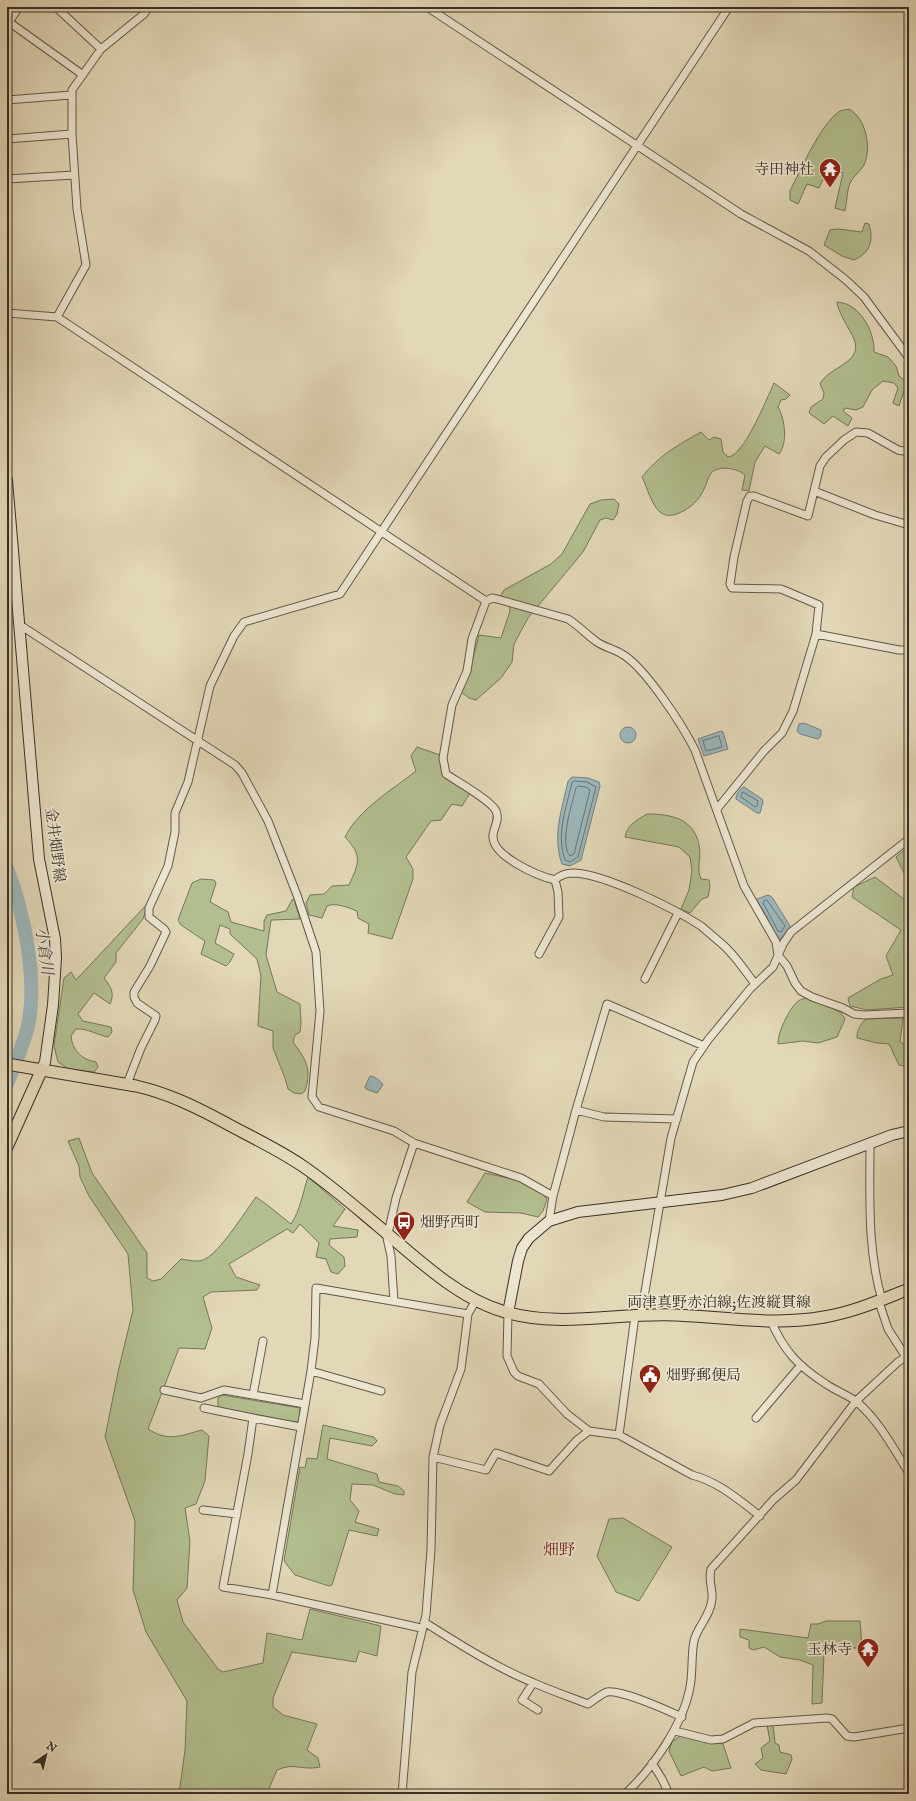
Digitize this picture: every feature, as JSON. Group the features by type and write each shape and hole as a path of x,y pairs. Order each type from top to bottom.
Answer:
{"main road":[{"name":"金井畑野線","path":"7,480 39,859 55,939 56,958 53,1005 45,1062 38,1068"},
{"name":"両津真野赤泊線;佐渡縦貫線","path":"7,1064 127,1084 155,1090 185,1102 286,1155 324,1182 438,1275 476,1300 508,1313 556,1320 673,1314 771,1321 826,1317 880,1301 909,1289"},
{"path":"7,1147 38,1068"},
{"path":"508,1313 522,1248 529,1238 549,1222 578,1212 722,1195 752,1188 909,1131"}],"street":[{"path":"19,7 8,22 83,75"},
{"path":"62,7 59,10 101,49"},
{"path":"57,317 86,265 77,209 74,175 72,90 101,49 144,14 149,7"},
{"path":"427,7 741,214 809,251 864,296 909,358"},
{"path":"127,1084 141,1048 156,1016 137,1003 134,997 134,992 153,960 166,932 149,917 148,914 168,866 175,832 176,813 188,782 210,686 234,636 244,622 340,594 729,7"},
{"path":"7,100 71,95"},
{"path":"7,139 72,134"},
{"path":"7,179 74,175"},
{"path":"7,313 57,317 486,601"},
{"path":"717,809 764,751 782,733 793,712 816,634 820,605 781,589 732,588 730,584 734,557 747,501 750,496 754,496 808,516 820,466 826,457 844,440 856,432 868,433 898,450 909,452"},
{"path":"814,491 875,515 909,525"},
{"path":"555,880 532,873 508,858 494,842 493,835 497,824 496,811 492,805 446,774 444,767 443,758 452,705 467,671 472,639 486,601 492,598 568,619 577,624 598,643 622,654 631,661 659,694 688,736 698,757 744,886 776,942 778,955 787,966 795,983 802,991 812,997 843,1008 854,1014 864,1016 909,1013"},
{"path":"20,628 23,627 235,765 242,773 268,821 316,952 320,1011 312,1097 315,1103 319,1107 394,1132 414,1143 520,1178 553,1196"},
{"path":"816,634 899,650 909,650"},
{"path":"619,1435 638,1315 660,1202 670,1138 693,1062 704,1046 755,984 773,967 783,944 791,932 909,839"},
{"path":"555,880 559,876 576,873 598,878 630,890 678,913 701,927 724,946 755,984"},
{"path":"539,954 559,917 558,892 555,880"},
{"path":"645,979 678,913"},
{"path":"549,1222 553,1196 606,1004 704,1046"},
{"path":"576,1110 604,1117 677,1119"},
{"path":"394,1301 391,1256 387,1234 414,1143"},
{"path":"625,1794 652,1763 675,1731 682,1717 690,1687 694,1640 709,1610 712,1599 709,1579 711,1569 774,1499 796,1480 856,1401 907,1356 888,1329 880,1301 876,1279 871,1245 870,1144"},
{"path":"272,1595 311,1371 315,1338 316,1288 468,1314"},
{"path":"404,1794 412,1672 426,1615 433,1457 440,1426 461,1369 468,1314 476,1300"},
{"path":"508,1313 507,1356 514,1372 518,1376 539,1384 567,1414 589,1431 619,1435 692,1475 703,1478 724,1488 760,1516"},
{"path":"771,1321 790,1356 825,1384 856,1401 874,1418 909,1473"},
{"path":"253,1395 263,1341"},
{"path":"756,1418 801,1365"},
{"path":"311,1371 381,1391"},
{"path":"164,1390 201,1398 224,1390 305,1404"},
{"path":"204,1408 301,1427"},
{"path":"253,1418 248,1454 223,1587 272,1595 423,1625 533,1683 588,1704 606,1692 618,1693 682,1717"},
{"path":"433,1457 486,1470 496,1453 549,1471 577,1440 589,1431"},
{"path":"203,1510 237,1514"},
{"path":"533,1683 522,1700 538,1710"},
{"path":"675,1731 711,1740 723,1740 754,1722 827,1718 832,1719 847,1736 854,1737 909,1728"},
{"path":"652,1763 669,1794"}],"green space":[{"path":"849,109 860,119 866,134 867,150 864,165 850,183 845,211 835,208 843,173 833,169 827,178 824,177 819,188 807,184 798,204 790,200 790,191 818,136 833,117 840,111"},
{"path":"865,223 869,224 871,241 864,254 854,260 842,256 824,245 830,230 838,229 862,232"},
{"path":"837,302 853,307 859,313 869,328 874,344 874,352 888,357 896,366 899,376 907,382 899,406 893,403 898,388 894,383 883,381 872,390 863,407 856,410 845,408 843,411 852,418 848,426 833,416 824,424 809,413 811,407 823,399 824,393 820,384 824,378 850,359 854,354 856,347 854,339 841,315"},
{"path":"774,383 790,395 786,399 781,400 778,407 784,424 784,444 779,454 765,446 755,462 749,491 742,490 745,475 733,469 723,468 711,473 700,496 690,507 673,515 666,515 660,512 652,500 642,477 648,470 662,457 701,432 709,440 714,437 721,439 723,452 728,457 734,454 748,437 761,413"},
{"path":"614,499 619,504 617,514 613,520 606,518 600,520 583,552 528,618 514,644 512,662 501,678 476,700 469,698 461,692 468,677 479,635 501,638 510,611 508,598 501,595 504,590 551,564 562,554 590,504 601,500"},
{"path":"417,747 440,755 442,774 470,793 462,806 452,804 441,820 431,821 406,857 413,869 413,879 392,939 368,933 369,924 358,918 357,911 342,906 327,906 322,918 309,915 306,903 310,895 324,894 332,886 349,885 358,860 355,849 345,837 351,827 367,809 416,771 411,756"},
{"path":"647,814 664,815 680,819 692,829 696,836 700,849 699,867 701,879 709,880 710,887 708,897 702,899 690,913 681,909 689,890 692,871 690,857 679,847 625,837 630,826"},
{"path":"909,846 909,883 896,857"},
{"path":"875,877 909,903 909,1007 867,1010 850,1006 848,998 881,979 893,975 886,956 901,930 852,897 854,887"},
{"path":"201,879 214,880 216,883 210,902 228,912 231,922 264,931 264,921 267,915 286,911 294,899 300,919 271,920 266,955 277,992 300,1004 300,1032 295,1035 293,1042 304,1059 308,1070 305,1091 301,1094 294,1093 288,1089 273,1048 273,1031 258,1026 261,976 257,959 230,934 230,929 220,925 215,943 234,954 230,962 226,966 201,954 205,941 181,925 178,920 192,883"},
{"path":"149,902 143,919 116,953 116,962 104,978 112,990 110,1004 94,993 78,1014 83,1021 111,1027 112,1032 108,1037 76,1029 71,1036 73,1046 79,1054 86,1059 96,1062 98,1067 94,1072 69,1069 58,1062 54,1046 64,978 71,972 76,980"},
{"path":"806,998 841,1013 845,1019 837,1037 818,1043 803,1041 778,1044 781,1028 794,1005 798,1001"},
{"path":"903,1018 900,1042 909,1047 909,1067 899,1065 889,1044 877,1043 857,1038 859,1027 866,1019"},
{"path":"79,1138 92,1173 147,1253 147,1278 153,1281 161,1279 181,1259 199,1261 211,1255 225,1240 256,1197 291,1224 299,1207 308,1177 345,1209 333,1226 358,1230 357,1237 330,1239 329,1245 344,1257 345,1266 338,1274 331,1272 326,1259 316,1257 319,1243 300,1224 293,1233 287,1229 229,1264 236,1277 260,1285 257,1290 211,1292 203,1297 212,1328 205,1349 179,1348 148,1429 168,1437 180,1436 202,1430 209,1436 205,1481 196,1504 185,1508 190,1541 187,1588 177,1600 183,1622 218,1669 223,1672 263,1663 267,1633 302,1640 310,1609 381,1626 377,1656 359,1651 356,1662 292,1652 273,1698 273,1707 283,1715 317,1724 307,1750 318,1758 320,1767 289,1767 277,1770 268,1791 272,1794 176,1794 180,1787 185,1750 187,1701 146,1632 133,1590 135,1521 105,1437 118,1372 133,1310 128,1254 89,1196 80,1177 79,1166 68,1141"},
{"path":"485,1173 519,1181 535,1188 547,1199 543,1211 538,1217 521,1213 485,1212 467,1202"},
{"path":"222,1395 300,1408 299,1421 291,1423 218,1407 218,1398"},
{"path":"323,1425 374,1437 377,1441 372,1446 330,1438 327,1459 377,1474 379,1482 398,1486 404,1491 404,1495 395,1494 373,1485 352,1484 350,1500 359,1511 355,1522 379,1529 377,1536 349,1530 332,1585 329,1586 295,1575 284,1561 300,1467 305,1468 307,1458 317,1459"},
{"path":"623,1518 672,1547 639,1601 616,1592 597,1556 609,1519"},
{"path":"826,1621 860,1621 862,1648 831,1648 824,1654 822,1703 812,1704 813,1665 800,1660 780,1657 764,1647 753,1650 749,1648 749,1640 740,1637 740,1629 808,1638 811,1624 818,1624"},
{"path":"773,1724 775,1743 779,1745 780,1752 791,1755 792,1759 786,1774 761,1770 755,1764 763,1758 761,1748 770,1741 767,1725"},
{"path":"680,1736 723,1744 731,1768 712,1771 704,1767 681,1776 669,1751 672,1742"}],"water":[{"path":"804,723 821,730 821,736 818,739 800,734 797,731 799,724"},
{"path":"628,727 634,729 636,735 634,741 628,743 622,741 620,735 622,729"},
{"path":"721,731 723,732 728,749 704,756 698,739"},
{"path":"572,777 588,778 599,782 600,786 581,860 570,866 562,864 559,854 558,833 568,781"},
{"path":"744,787 762,799 763,802 760,813 757,813 736,799 738,792"},
{"path":"768,895 772,897 790,926 780,939 777,938 766,915 757,901 757,899"},
{"path":"370,1076 380,1081 383,1085 377,1093 366,1089 365,1087"}],"waterway":[{"name":"小倉川","path":"7,868 24,926 28,948 31,991 27,1030 7,1084"}],"place":[{"name":"寺田神社","path":"830,188"},
{"name":"畑野西町","path":"404,1242"},
{"name":"畑野郵便局","path":"650,1394"},
{"name":"玉林寺","path":"868,1668"}],"district":[{"name":"畑野","path":"559,1551"}]}
